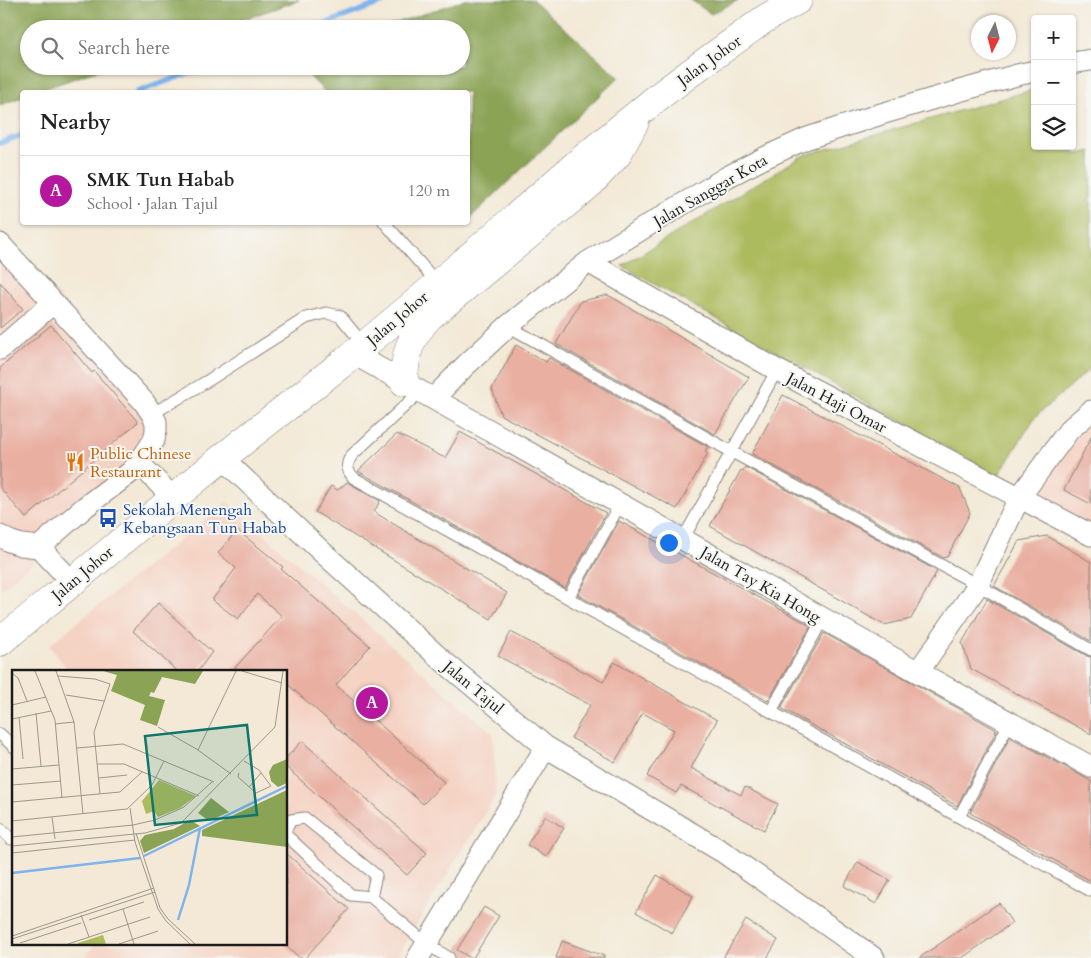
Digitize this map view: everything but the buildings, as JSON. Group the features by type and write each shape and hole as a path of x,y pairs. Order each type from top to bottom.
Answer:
{"highway":[{"name":"Jalan Johor","path":"0,642 222,458 359,350 640,112 766,18 798,0"},
{"path":"420,391 405,363 410,344 417,330 429,317 590,184 617,155 640,112"}],"street":[{"path":"1076,62 1091,60"},
{"name":"Jalan Sanggar Kota","path":"420,391 465,366 508,326 588,262 727,177 805,139 882,114 1031,72"},
{"path":"0,244 144,402 156,422 154,440 131,472 85,507 39,548"},
{"name":"Jalan Haji Omar","path":"588,262 777,370 1091,535"},
{"path":"0,350 53,303"},
{"name":"Jalan Tay Kia Hong","path":"359,350 420,391 918,672 1091,767"},
{"path":"918,672 978,584 1020,498 1069,430 1091,411"},
{"name":"Jalan Tajul","path":"222,458 443,661 546,747 722,852 874,958"},
{"path":"139,463 173,498"},
{"path":"0,536 21,545 39,548 72,582"},
{"path":"423,951 546,747"}],"lane":[{"path":"387,225 438,284"},
{"path":"152,414 306,318 326,313 340,316 359,350"},
{"path":"508,326 732,452 978,584 1091,650"},
{"path":"682,539 777,370"},
{"path":"420,391 348,460 347,467 349,473 354,478 1091,891"},
{"path":"568,598 620,504"},
{"path":"771,711 824,619"},
{"path":"959,817 1010,722"},
{"path":"0,734 12,745"},
{"path":"288,825 291,820 305,818 376,875 371,897"},
{"path":"0,828 11,839"},
{"path":"288,837 351,895 371,897 423,951 449,958"}],"shaded area":[{"path":"0,230 164,415 140,474 0,590"},
{"path":"1091,419 1091,527 1030,496"},
{"path":"227,502 493,734 496,795 396,958 85,958 93,946 288,946 288,670 68,670 49,645"}],"green space":[{"path":"0,0 299,0 242,20 20,20 20,75 84,75 41,90 20,90 20,98 0,105"},
{"path":"465,0 533,0 619,77 470,218 470,90 323,90 308,75 470,75 470,20 405,20"},
{"path":"691,0 739,0 711,14"},
{"path":"1031,90 1031,150 1073,150 1075,155 1091,151 1091,368 1035,417 998,476 622,266 802,156"}],"waterway":[{"path":"335,20 389,0"},
{"path":"143,90 184,75"},
{"path":"0,143 20,136"}],"place":[{"name":"Public Chinese Restaurant","path":"75,462"},
{"name":"Sekolah Menengah Kebangsaan Tun Habab","path":"108,518"},
{"name":"SMK Tun Habab","path":"372,703"}]}
